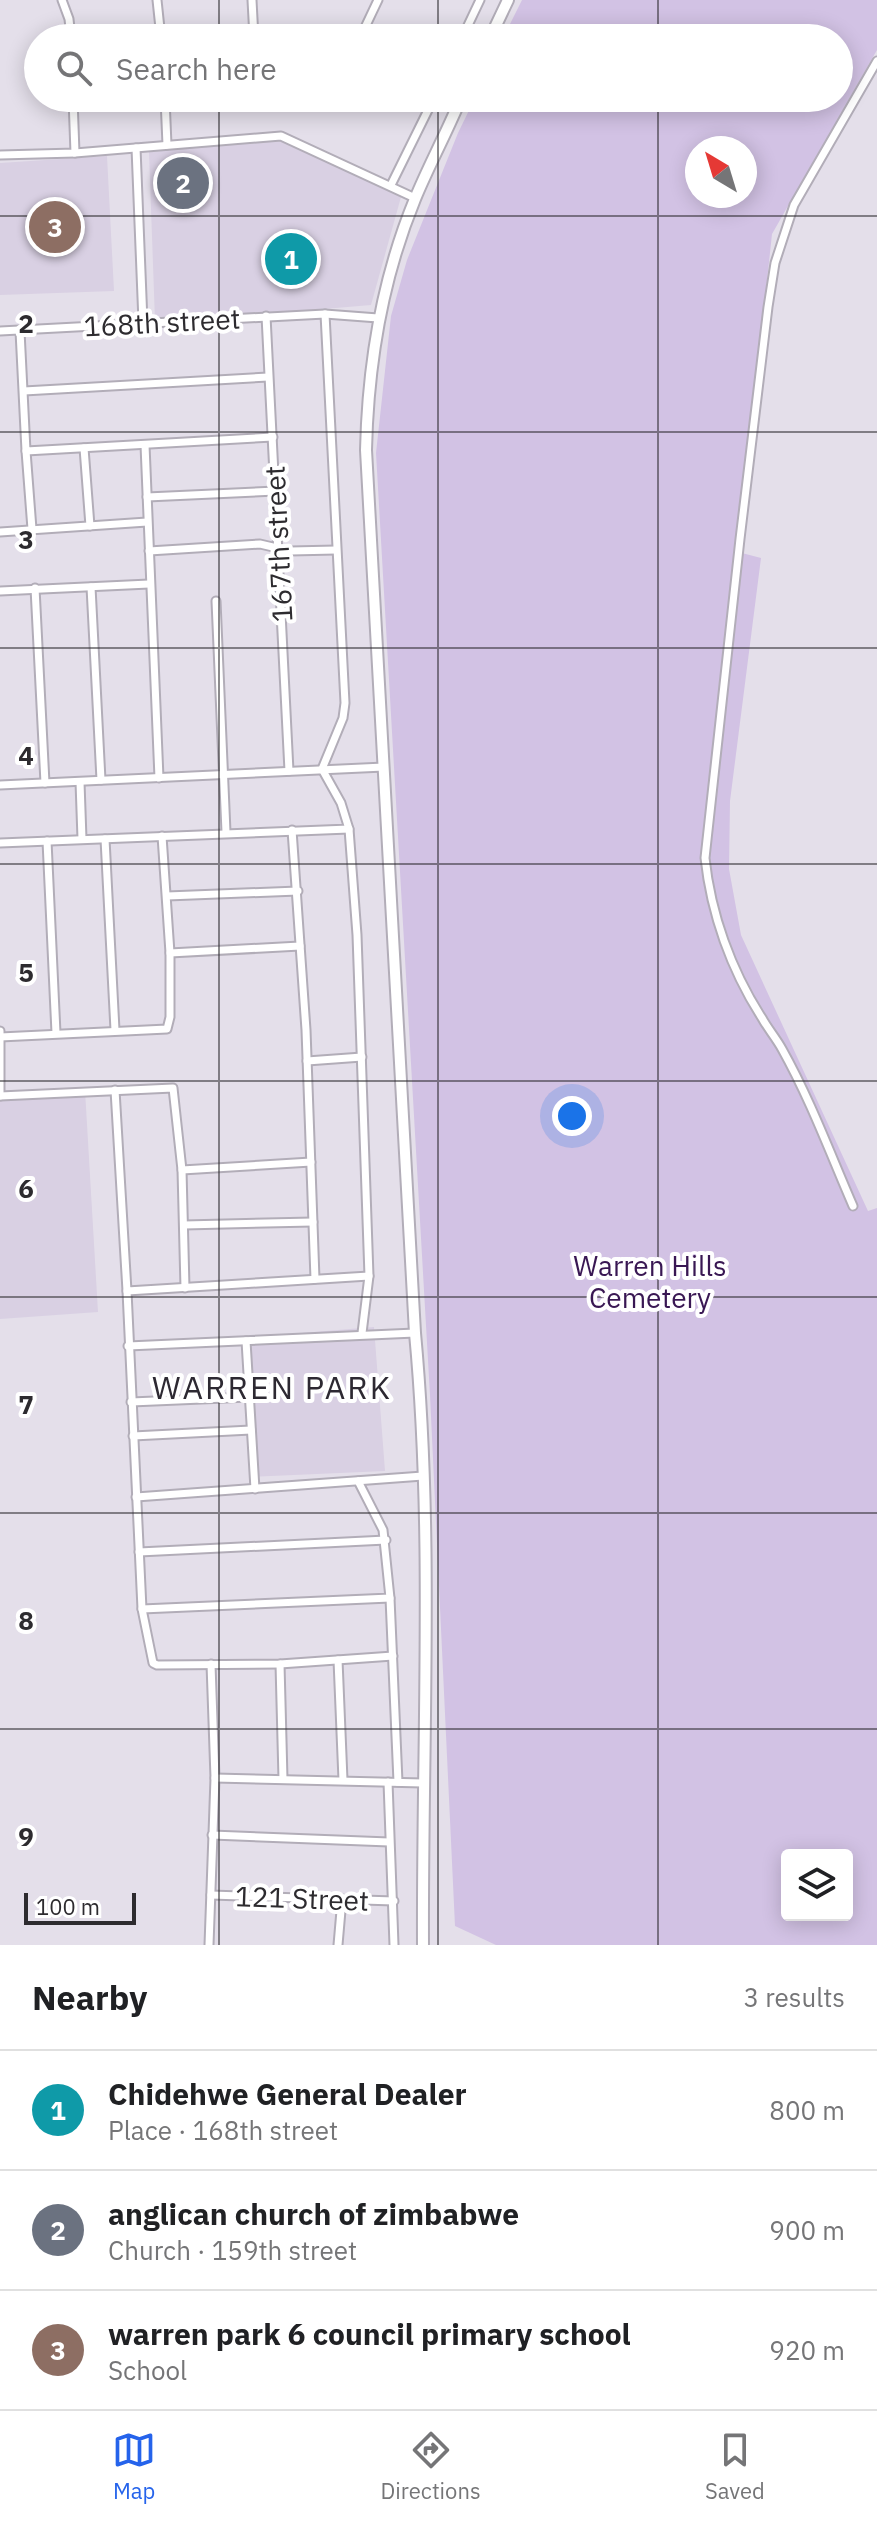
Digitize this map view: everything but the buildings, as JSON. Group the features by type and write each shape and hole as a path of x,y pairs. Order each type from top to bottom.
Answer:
{"street":[{"path":"62,0 70,24"},
{"path":"157,0 160,24"},
{"path":"252,0 253,24"},
{"path":"367,24 378,0"},
{"path":"469,24 480,0"},
{"path":"497,24 508,0"},
{"path":"853,103 877,61"},
{"path":"74,112 75,153"},
{"path":"166,112 167,145"},
{"path":"391,185 428,112"},
{"path":"423,1945 425,1641 422,1423 366,463 368,389 378,318 393,260 415,198 455,112"},
{"path":"848,112 794,205 775,263 738,554 705,858 713,908 734,965 760,1016 788,1060 853,1206"},
{"path":"0,155 75,153 281,136 415,198"},
{"path":"136,148 143,322"},
{"path":"325,314 344,711 322,769 341,803 349,829 355,895 369,1276 362,1333"},
{"name":"168th street","path":"0,331 266,316 325,314 378,318"},
{"name":"167th street","path":"266,316 289,771"},
{"path":"20,331 32,529"},
{"path":"24,391 268,377"},
{"path":"26,451 273,437"},
{"path":"145,445 159,778"},
{"path":"84,448 90,526"},
{"path":"147,497 276,491"},
{"path":"0,532 147,522"},
{"path":"149,551 260,544 297,552 336,550"},
{"path":"0,591 149,584"},
{"path":"91,587 101,780"},
{"path":"35,588 45,783"},
{"path":"216,601 226,832"},
{"path":"0,785 384,767"},
{"path":"80,782 82,839"},
{"path":"0,843 349,829"},
{"path":"292,830 307,1061 315,1279"},
{"path":"162,836 170,953 170,1017 167,1029 0,1034 0,1096 173,1088 182,1170 185,1288"},
{"path":"105,839 115,1030"},
{"path":"47,841 56,1033"},
{"path":"167,896 298,891"},
{"path":"170,953 300,946"},
{"path":"307,1061 362,1057"},
{"path":"115,1090 142,1609 153,1663 280,1664 393,1656"},
{"path":"182,1170 311,1162"},
{"path":"184,1225 313,1222"},
{"path":"127,1291 369,1276"},
{"path":"128,1346 415,1333"},
{"path":"246,1341 255,1489"},
{"path":"131,1402 249,1397"},
{"path":"133,1436 251,1430"},
{"path":"136,1497 423,1476"},
{"path":"358,1481 379,1519 386,1540 398,1782"},
{"path":"139,1552 386,1540"},
{"path":"142,1609 390,1598"},
{"path":"338,1660 343,1780"},
{"path":"209,1945 215,1778 211,1664"},
{"path":"280,1664 283,1779"},
{"path":"215,1778 423,1783"},
{"path":"388,1782 394,1945"},
{"path":"212,1835 389,1842"},
{"name":"121 Street","path":"211,1895 394,1901"},
{"path":"338,1945 342,1899"}],"shaded area":[{"path":"281,137 389,184 401,197 371,305 324,309 324,321 301,314 155,321 149,152"},
{"path":"107,156 114,291 0,295 0,163"},
{"path":"85,1090 98,1312 0,1319 0,1095"},
{"path":"374,1327 385,1471 250,1477 243,1338"}],"green space":[{"name":"Warren Hills Cemetery","path":"522,0 877,0 877,50 853,92 853,24 510,24"},
{"name":"Warren Hills Cemetery","path":"468,112 842,112 772,234 738,552 761,558 730,801 729,869 741,935 868,1211 877,1208 877,1945 496,1945 455,1926 430,1395 376,453 391,316 407,260"}],"place":[{"name":"anglican church of zimbabwe","path":"183,183"},
{"name":"warren park 6 council primary school","path":"55,227"},
{"name":"Chidehwe General Dealer","path":"291,259"}],"district":[{"name":"WARREN PARK","path":"272,1387"}]}
